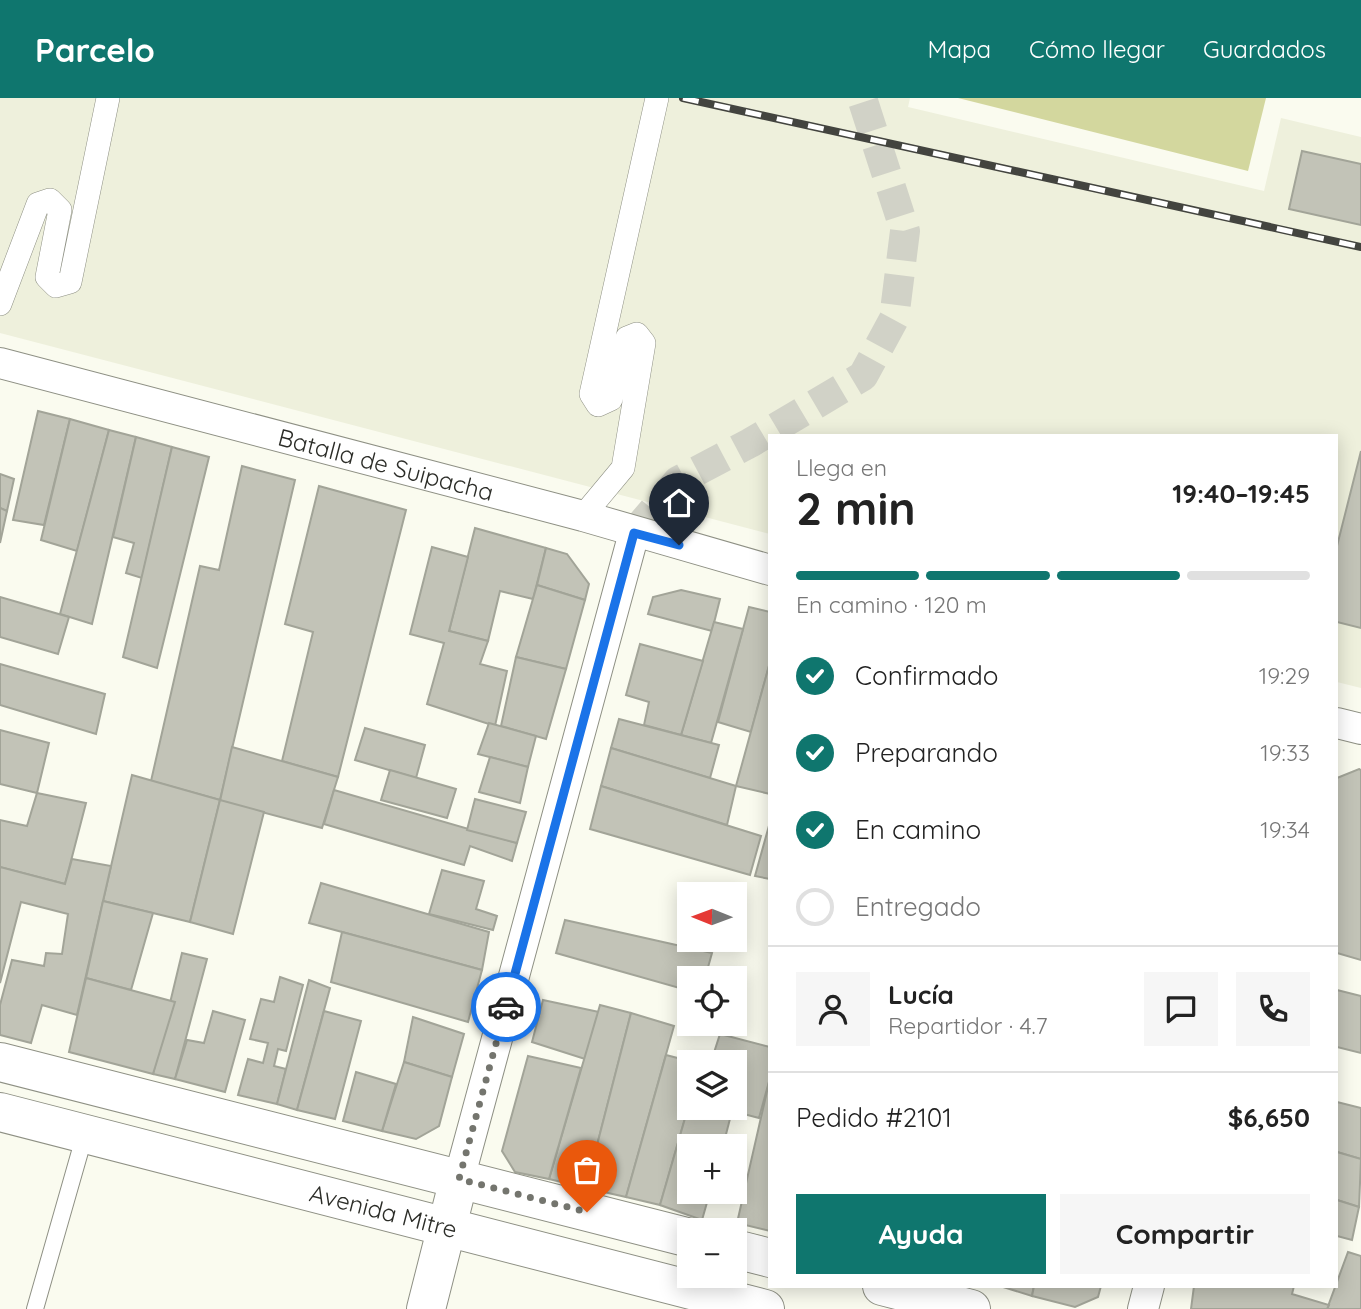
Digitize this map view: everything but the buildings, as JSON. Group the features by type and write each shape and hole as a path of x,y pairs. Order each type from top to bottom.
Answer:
{"main road":[{"name":"Avenida Mitre","path":"0,1062 677,1235"},
{"name":"Avenida Mitre","path":"0,1112 765,1309"},
{"path":"426,1309 459,1179"},
{"path":"747,1252 768,1257"},
{"path":"890,1288 971,1309"}],"street":[{"path":"0,304 38,204 50,200 60,210 47,277 56,286 70,282 108,98"},
{"path":"583,516 623,468 644,342 637,334 627,338 611,399 598,405 590,394 657,98"},
{"name":"Batalla de Suipacha","path":"0,363 583,516 634,533 768,569"},
{"path":"459,1179 634,533"},
{"path":"1338,723 1361,729"},
{"path":"1143,1309 1148,1288"}],"lane":[{"path":"35,1309 85,1133"}],"shaded area":[{"path":"0,98 910,98 908,107 1264,191 1281,118 1361,137 1361,688 1338,682 1338,434 768,434 768,533 0,333"}],"green space":[{"path":"958,98 1266,98 1248,171"}],"tunnel":[{"path":"634,533 678,481 750,443 863,376 894,319 905,231 862,98"}],"railway":[{"path":"683,98 1361,247"}],"way so far":[{"path":"506,1007 459,1179 587,1212"}],"route":[{"path":"506,1007 634,533 679,545"}]}
